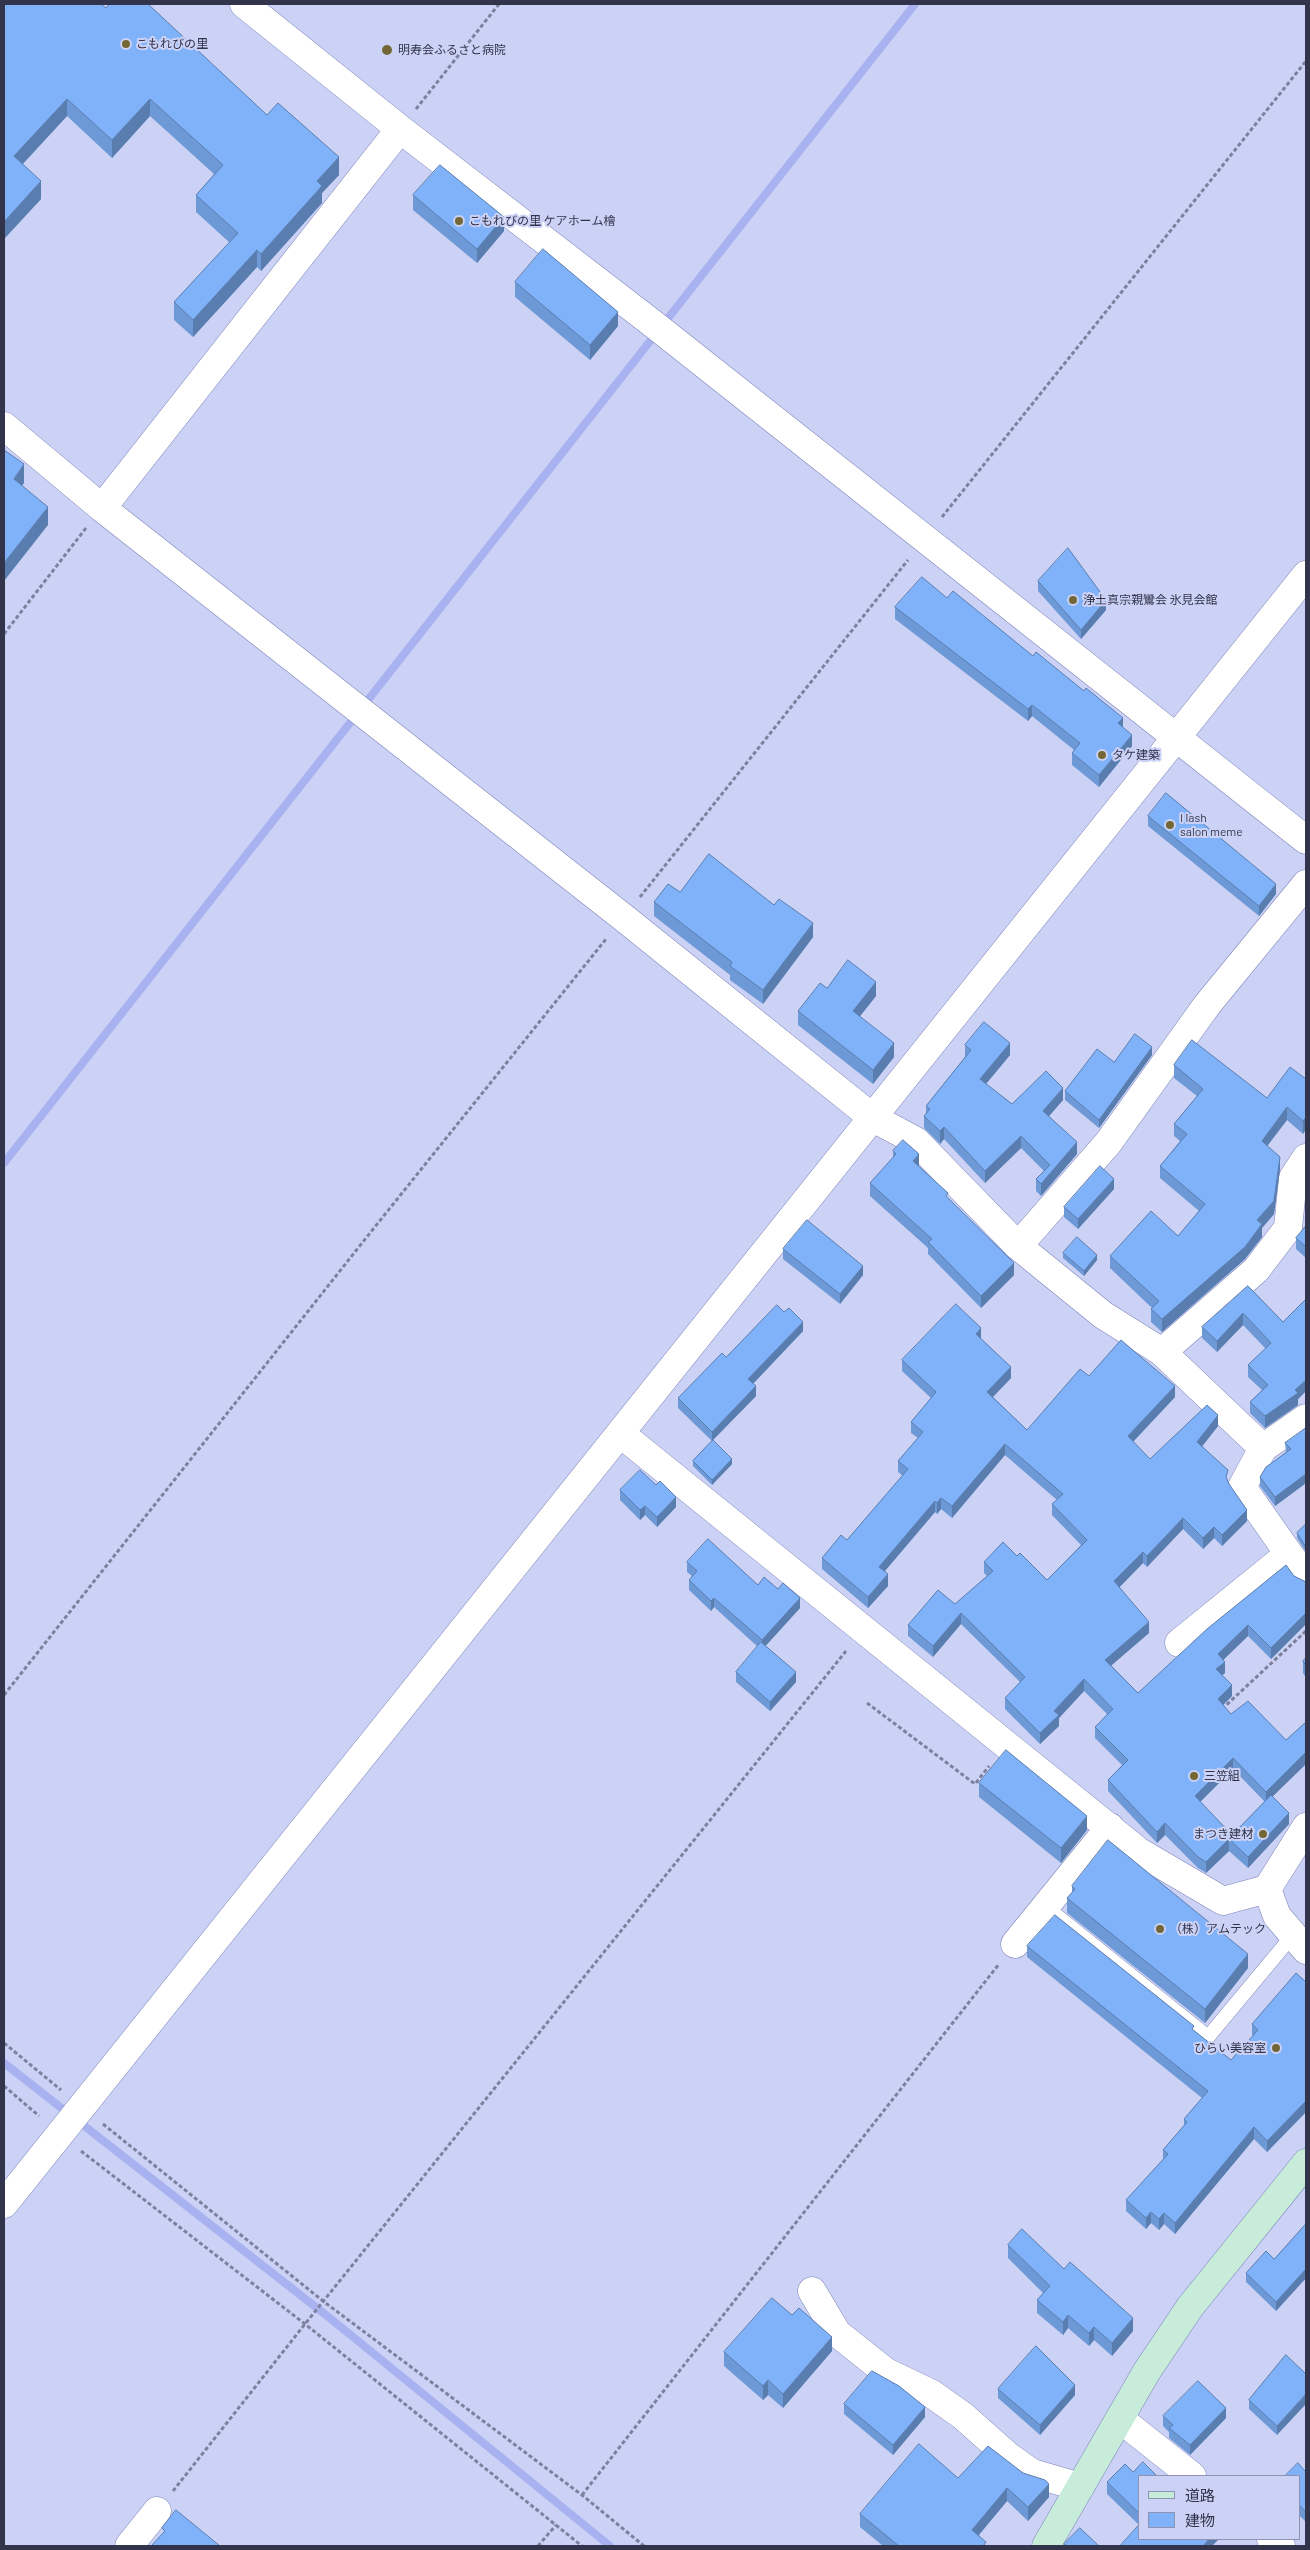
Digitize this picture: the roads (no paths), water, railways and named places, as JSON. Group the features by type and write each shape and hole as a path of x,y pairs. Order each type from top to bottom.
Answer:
{"street":[{"path":"244,4 400,129 660,329 1306,840"},
{"path":"102,508 400,129"},
{"path":"4,426 102,508 624,918 873,1118 916,1141 1018,1246 1103,1314 1162,1352 1263,1448"},
{"path":"4,2204 1306,576"},
{"path":"1018,1246 1108,1142 1207,1005 1306,884"},
{"path":"1162,1352 1256,1270 1288,1228 1293,1178 1306,1158"},
{"path":"1306,1418 1263,1448 1242,1487 1306,1577"},
{"path":"621,1434 1138,1850 1223,1901 1267,1889 1306,1827"},
{"path":"1179,1642 1289,1554"},
{"path":"1015,1944 1110,1827"},
{"path":"1267,1889 1276,1916 1299,1942"},
{"path":"1046,2546 1147,2371 1190,2307 1306,2163"},
{"path":"812,2291 837,2333 886,2372 932,2394 963,2416 1008,2456 1032,2473 1080,2487"},
{"path":"1120,2419 1191,2475"},
{"path":"129,2546 157,2511"}],"lane":[{"path":"1046,1907 1208,2037 1299,1942"}],"waterway":[{"path":"4,1163 915,4"},
{"path":"4,2063 331,2319 610,2546"}],"place":[{"name":"こもれびの里","path":"126,44"},
{"name":"明寿会ふるさと病院","path":"387,50"},
{"name":"こもれびの里 ケアホーム檜","path":"459,221"},
{"name":"浄土真宗親鸞会 氷見会館","path":"1073,600"},
{"name":"タケ建築","path":"1102,755"},
{"name":"I lash salon meme","path":"1170,825"},
{"name":"三笠組","path":"1194,1776"},
{"name":"まつき建材","path":"1263,1834"},
{"name":"（株）アムテック","path":"1160,1929"},
{"name":"ひらい美容室","path":"1276,2048"}]}
